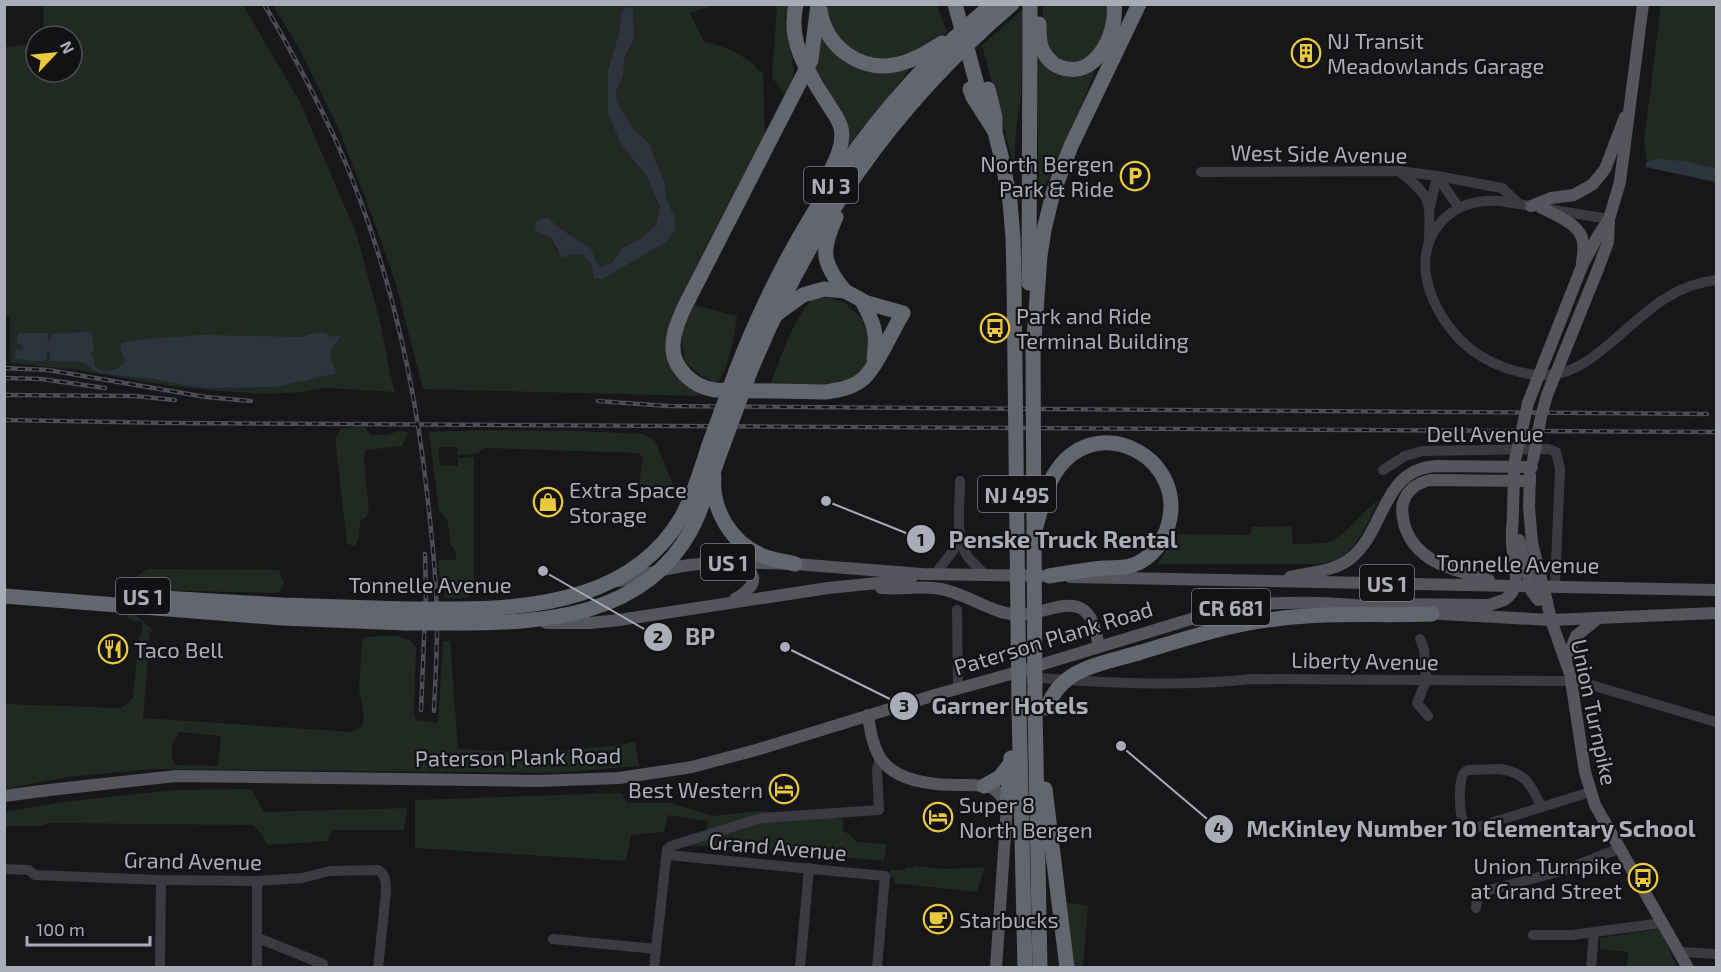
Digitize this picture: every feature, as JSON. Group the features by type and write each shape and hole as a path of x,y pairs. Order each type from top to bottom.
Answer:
{"highway":[{"path":"796,4 794,24 799,54 806,71 839,122 842,135 838,154 808,221"},
{"path":"818,4 813,54 684,308 676,326 673,346 676,362 684,373 705,389 825,392 841,390 854,385 871,369 898,312"},
{"path":"818,4 824,27 837,47 850,56 874,64 899,64 917,58 967,26"},
{"path":"944,4 979,91"},
{"path":"955,4 979,91"},
{"path":"965,4 979,91"},
{"name":"NJ 3","path":"510,623 569,615 596,607 625,594 661,570 678,551 691,530 743,371 759,314 778,274 808,221 844,167 916,78 967,26 993,4"},
{"name":"NJ 3","path":"743,371 814,238 854,176 925,87 1012,4"},
{"name":"NJ 495","path":"1025,968 1019,708 1034,32 1030,4"},
{"path":"1038,4 1034,32 1048,60 1066,69 1081,67 1095,59 1107,44 1114,24 1114,4"},
{"path":"1028,255 1050,205 1062,166 1139,4"},
{"name":"NJ 495","path":"979,91 995,117 991,126 1028,255 1029,310 1033,352 1033,538 1041,708 1035,737 1040,968"},
{"path":"854,176 827,238 825,248 829,267 845,291 862,301 898,312"},
{"path":"774,316 796,298 809,292 824,289 845,291"},
{"path":"862,301 874,327 876,339 871,369"},
{"path":"874,327 879,315 898,312"},
{"path":"1033,538 1051,480 1069,456 1082,448 1097,443 1126,446 1147,457 1160,471 1168,487 1171,500 1170,518 1165,534 1156,549 1141,561 1128,566 1048,576"},
{"path":"716,450 715,496 719,511 728,528 749,549 764,556 795,564"},
{"name":"NJ 3","path":"609,584 644,561 673,529 716,450"},
{"name":"Tonnelle Avenue","path":"458,616 567,597 609,584"},
{"name":"Tonnelle Avenue","path":"4,586 282,611"},
{"name":"Tonnelle Avenue","path":"4,596 336,614 458,616 510,623"},
{"path":"1041,708 1056,689 1073,674 1226,627 1276,618 1322,615 1432,614"},
{"path":"1007,805 1010,764 1019,708"},
{"path":"1035,754 1045,790 1067,968"},
{"path":"984,786 1000,777 1010,764"},
{"path":"1060,917 1062,968"}],"main road":[{"name":"Paterson Plank Road","path":"4,796 176,776 538,781 619,778 692,767 756,750 957,688 1235,607 1295,602 1369,606 1432,614 1551,620 1542,601 1532,543 1529,514 1532,463 1547,395 1608,242 1609,219 1620,182 1643,4"},
{"path":"1537,207 1551,198 1574,195 1593,184 1602,174 1609,162 1632,99"},
{"path":"1537,207 1569,223 1580,233 1583,242 1582,266"},
{"name":"Paterson Plank Road","path":"1369,606 1489,605 1511,595 1516,582 1512,542 1513,481 1528,403 1582,266 1609,219"},
{"path":"1271,582 1313,571 1327,570 1353,557 1362,546 1398,484 1413,471 1436,466 1532,463"},
{"path":"1504,585 1461,572 1426,556 1409,536 1402,508 1409,492 1424,482 1437,480 1530,482"},
{"name":"Paterson Plank Road","path":"1513,512 1532,592 1542,601"},
{"path":"729,603 748,591 753,584 750,571 738,562"},
{"name":"Tonnelle Avenue","path":"609,584 661,570 700,564 738,562 922,574 1716,590"},
{"name":"Tonnelle Avenue","path":"510,623 597,622 888,582 922,574"},
{"path":"856,585 887,589 940,589 960,594 1012,614 1031,614 1067,606 1077,607 1086,611 1089,616 1099,646"},
{"path":"1551,620 1716,613"},
{"path":"1566,661 1576,636 1598,619"},
{"name":"Union Turnpike","path":"1551,620 1571,681 1590,792 1618,849 1688,968"},
{"path":"867,715 875,749 892,770 919,781 939,785 984,786 999,793 1007,805 996,968"}],"street":[{"path":"1399,171 1417,185 1430,207"},
{"name":"West Side Avenue","path":"1201,172 1399,171 1437,176 1459,208"},
{"path":"1437,176 1502,188 1518,203"},
{"name":"West Side Avenue","path":"1429,243 1430,207 1437,176"},
{"path":"1609,219 1518,203 1484,201 1459,208 1438,226 1429,243 1425,265 1427,281 1439,313 1472,350 1490,362 1533,374 1550,375 1575,368 1597,354 1665,298 1688,286 1716,280"},
{"name":"Dell Avenue","path":"1383,470 1405,456 1422,451 1548,449 1556,453 1560,469 1555,586"},
{"path":"960,481 960,526 964,549 986,575"},
{"path":"935,574 953,551 960,526"},
{"path":"957,610 957,688"},
{"path":"1420,639 1424,649 1426,681 1417,704 1428,716"},
{"name":"Liberty Avenue","path":"1007,675 1095,683 1211,683 1252,679 1571,681 1716,722"},
{"path":"654,968 667,849 761,818 879,810 877,769 880,758"},
{"path":"1542,807 1523,776 1510,771 1468,770 1461,779 1462,818 1469,826 1478,827 1542,807 1590,792"},
{"path":"1476,908 1478,893 1562,871 1618,849"},
{"name":"Grand Avenue","path":"667,855 885,876 877,968"},
{"path":"800,968 809,868"},
{"name":"Grand Avenue","path":"4,869 29,870 35,875 257,881 302,878 330,871 371,869 382,873 386,880 378,968"},
{"path":"159,968 161,880"},
{"path":"257,881 257,968"},
{"path":"1533,935 1594,933 1662,923"},
{"path":"1591,968 1594,933"},
{"path":"258,938 323,964"},
{"path":"553,939 656,949"},
{"path":"1680,952 1716,954"}],"shaded area":[{"path":"43,5 243,5 300,102 357,235 381,326 395,392 326,388 266,394 219,391 170,386 79,370 10,363 10,317 5,317 5,47 24,45 24,84 84,84 84,24 44,24"},
{"path":"273,5 716,5 690,13 704,42 738,54 763,73 765,142 695,273 666,334 673,374 701,396 423,389 396,284 368,205 338,128 301,52","holes":["633,11 634,39 625,56 623,76 616,92 617,103 634,130 650,144 665,182 665,196 673,216 666,242 594,277 591,263 582,253 557,252 551,238 536,231 549,218 573,236 602,267 611,263 622,248 640,239 656,225 660,207 647,177 621,144 608,70 620,30 621,13"]},
{"path":"777,5 789,5 785,18 794,70 792,87 784,94 772,77"},
{"path":"827,5 937,5 947,33 927,47 895,60 862,56 836,37 828,16"},
{"path":"1043,5 1108,5 1108,28 1094,53 1077,63 1061,61 1053,55 1043,33"},
{"path":"1661,5 1716,5 1716,168 1673,161 1647,161 1644,142"},
{"path":"629,7 633,11 634,39 625,56 623,76 616,92 617,102 634,130 650,144 665,182 665,196 674,216 676,229 666,242 602,279 594,278 591,263 582,254 570,254 562,258 551,238 536,231 535,224 541,219 549,218 591,249 597,264 602,267 611,263 622,248 640,239 656,225 660,207 647,177 621,144 608,113 608,70 620,30 621,13"},
{"path":"1023,9 1021,95 1014,166 982,45"},
{"path":"819,21 834,49 908,67 909,70 841,157 842,117 822,78 813,70"},
{"path":"1036,44 1080,74 1095,70 1077,119 1040,197 1039,197"},
{"path":"1660,159 1684,161 1716,168 1716,182 1645,167 1647,161"},
{"path":"828,297 845,303 862,319 869,339 868,362 859,374 844,382 769,388 787,341 805,308 813,298"},
{"path":"694,305 737,316 733,342 724,372 716,383 699,374 685,362 681,336"},
{"path":"89,332 92,334 94,352 91,355 94,358 95,367 107,371 119,368 125,362 120,347 122,343 146,339 201,335 301,337 321,333 331,337 342,335 330,352 336,370 335,374 275,387 209,388 99,373 83,362 50,361 48,350 46,360 43,361 15,357 15,350 23,349 23,345 17,344 19,333 47,333 49,345 51,334"},
{"path":"365,427 370,435 385,435 401,431 408,433 402,446 366,450 364,457 369,513 360,520 359,538 355,546 347,544 335,438 342,428"},
{"path":"478,430 644,434 655,441 674,487 656,495 643,490 639,486 643,457 639,453 486,448 478,454 458,455 458,447 438,447 440,465 458,466 458,458 474,457 474,588 466,597 445,598 444,586 440,585 438,560 456,560 456,552 450,543 448,522 439,510 429,432"},
{"path":"1379,500 1356,542 1335,560 1317,564 1158,564 1176,534 1251,535 1251,527 1292,526 1293,544 1332,541"},
{"path":"149,569 279,570 284,583 279,593 152,590 147,589 137,578 139,574"},
{"path":"131,612 134,613 154,631 150,632 143,718 352,732 362,726 364,715 359,690 362,640 366,637 387,636 407,639 416,648 414,712 416,720 438,723 443,641 450,641 458,749 531,753 622,745 635,741 639,766 554,773 152,769 67,777 5,789 5,704 121,708 133,697 142,624 140,620 135,621 127,616","holes":["179,732 221,736 218,766 175,765 172,748"]},
{"path":"251,789 264,812 407,808 404,830 332,830 328,841 267,845 253,825 48,823 41,826 5,826 5,812 62,802 175,790"},
{"path":"621,793 628,803 671,803 712,816 759,811 843,819 843,830 858,842 886,844 884,861 720,846 677,847 706,831 708,821 668,815 664,832 631,835 626,861 415,848 415,800"},
{"path":"914,866 945,869 985,867 977,892 894,883 894,878 890,877 890,870 905,870"},
{"path":"1067,903 1088,905 1083,967 1073,967"},
{"path":"1660,929 1677,967 1627,967 1628,952 1600,949 1600,938"}],"railway":[{"path":"264,4 303,74 338,145 370,229 396,316 421,448 432,544 437,629 434,711"},
{"path":"4,368 48,370 206,397 251,401"},
{"path":"4,378 41,379 105,388"},
{"path":"4,395 134,396 175,400"},
{"path":"598,401 668,406 1707,414"},
{"path":"4,420 169,423 1716,432"},
{"path":"421,710 426,592 425,554"}],"place":[{"name":"NJ Transit Meadowlands Garage","path":"1306,53"},
{"name":"North Bergen Park & Ride","path":"1135,176"},
{"name":"Park and Ride Terminal Building","path":"995,328"},
{"name":"Penske Truck Rental","path":"826,501"},
{"name":"Extra Space Storage","path":"548,502"},
{"name":"BP","path":"543,571"},
{"name":"Garner Hotels","path":"785,647"},
{"name":"Taco Bell","path":"113,649"},
{"name":"McKinley Number 10 Elementary School","path":"1121,746"},
{"name":"Best Western","path":"784,789"},
{"name":"Super 8 North Bergen","path":"938,817"},
{"name":"Union Turnpike at Grand Street","path":"1643,878"},
{"name":"Starbucks","path":"938,919"}]}
